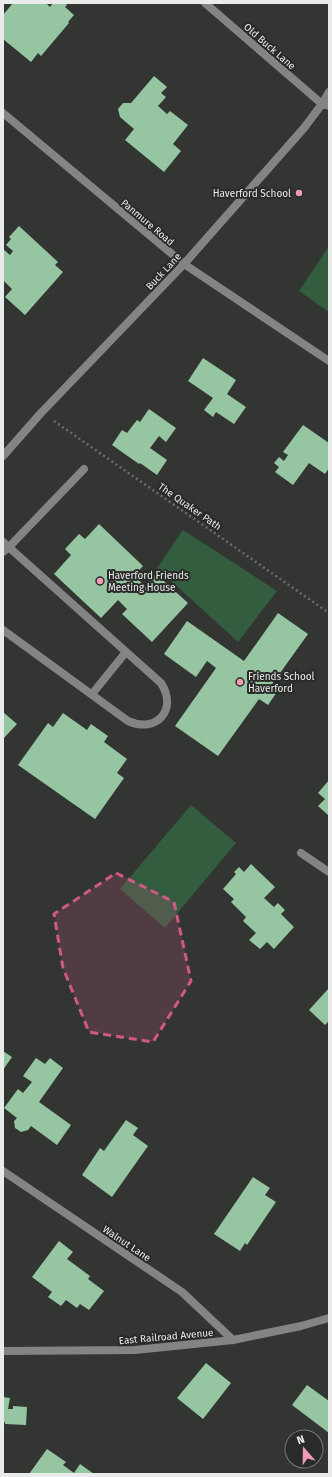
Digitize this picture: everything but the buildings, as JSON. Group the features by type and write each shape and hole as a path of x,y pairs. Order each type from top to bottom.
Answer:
{"street":[{"name":"Old Buck Lane","path":"205,3 326,105"},
{"name":"Buck Lane","path":"3,456 41,412 184,264 326,105 329,92"},
{"name":"Panmure Road","path":"3,114 184,264 329,361"},
{"path":"3,630 128,721 145,725 159,719 164,713 167,706 168,697 166,690 161,683 5,547 84,468"},
{"path":"92,694 126,652"},
{"path":"301,853 329,872"},
{"name":"Walnut Lane","path":"3,1171 182,1292 233,1340"},
{"name":"East Railroad Avenue","path":"3,1351 135,1350 233,1340 301,1326 329,1318"}],"path":[{"name":"The Quaker Path","path":"41,412 329,613"}],"highlighted area":[{"path":"116,873 174,902 191,981 153,1042 89,1032 63,968 54,914"}],"green space":[{"path":"329,246 329,312 299,291"},
{"path":"183,530 277,591 238,642 157,568"},
{"path":"191,805 236,843 165,928 120,889"}],"place":[{"name":"Haverford School","path":"299,193"},
{"name":"Haverford Friends Meeting House","path":"100,581"},
{"name":"Friends School Haverford","path":"240,682"}]}
